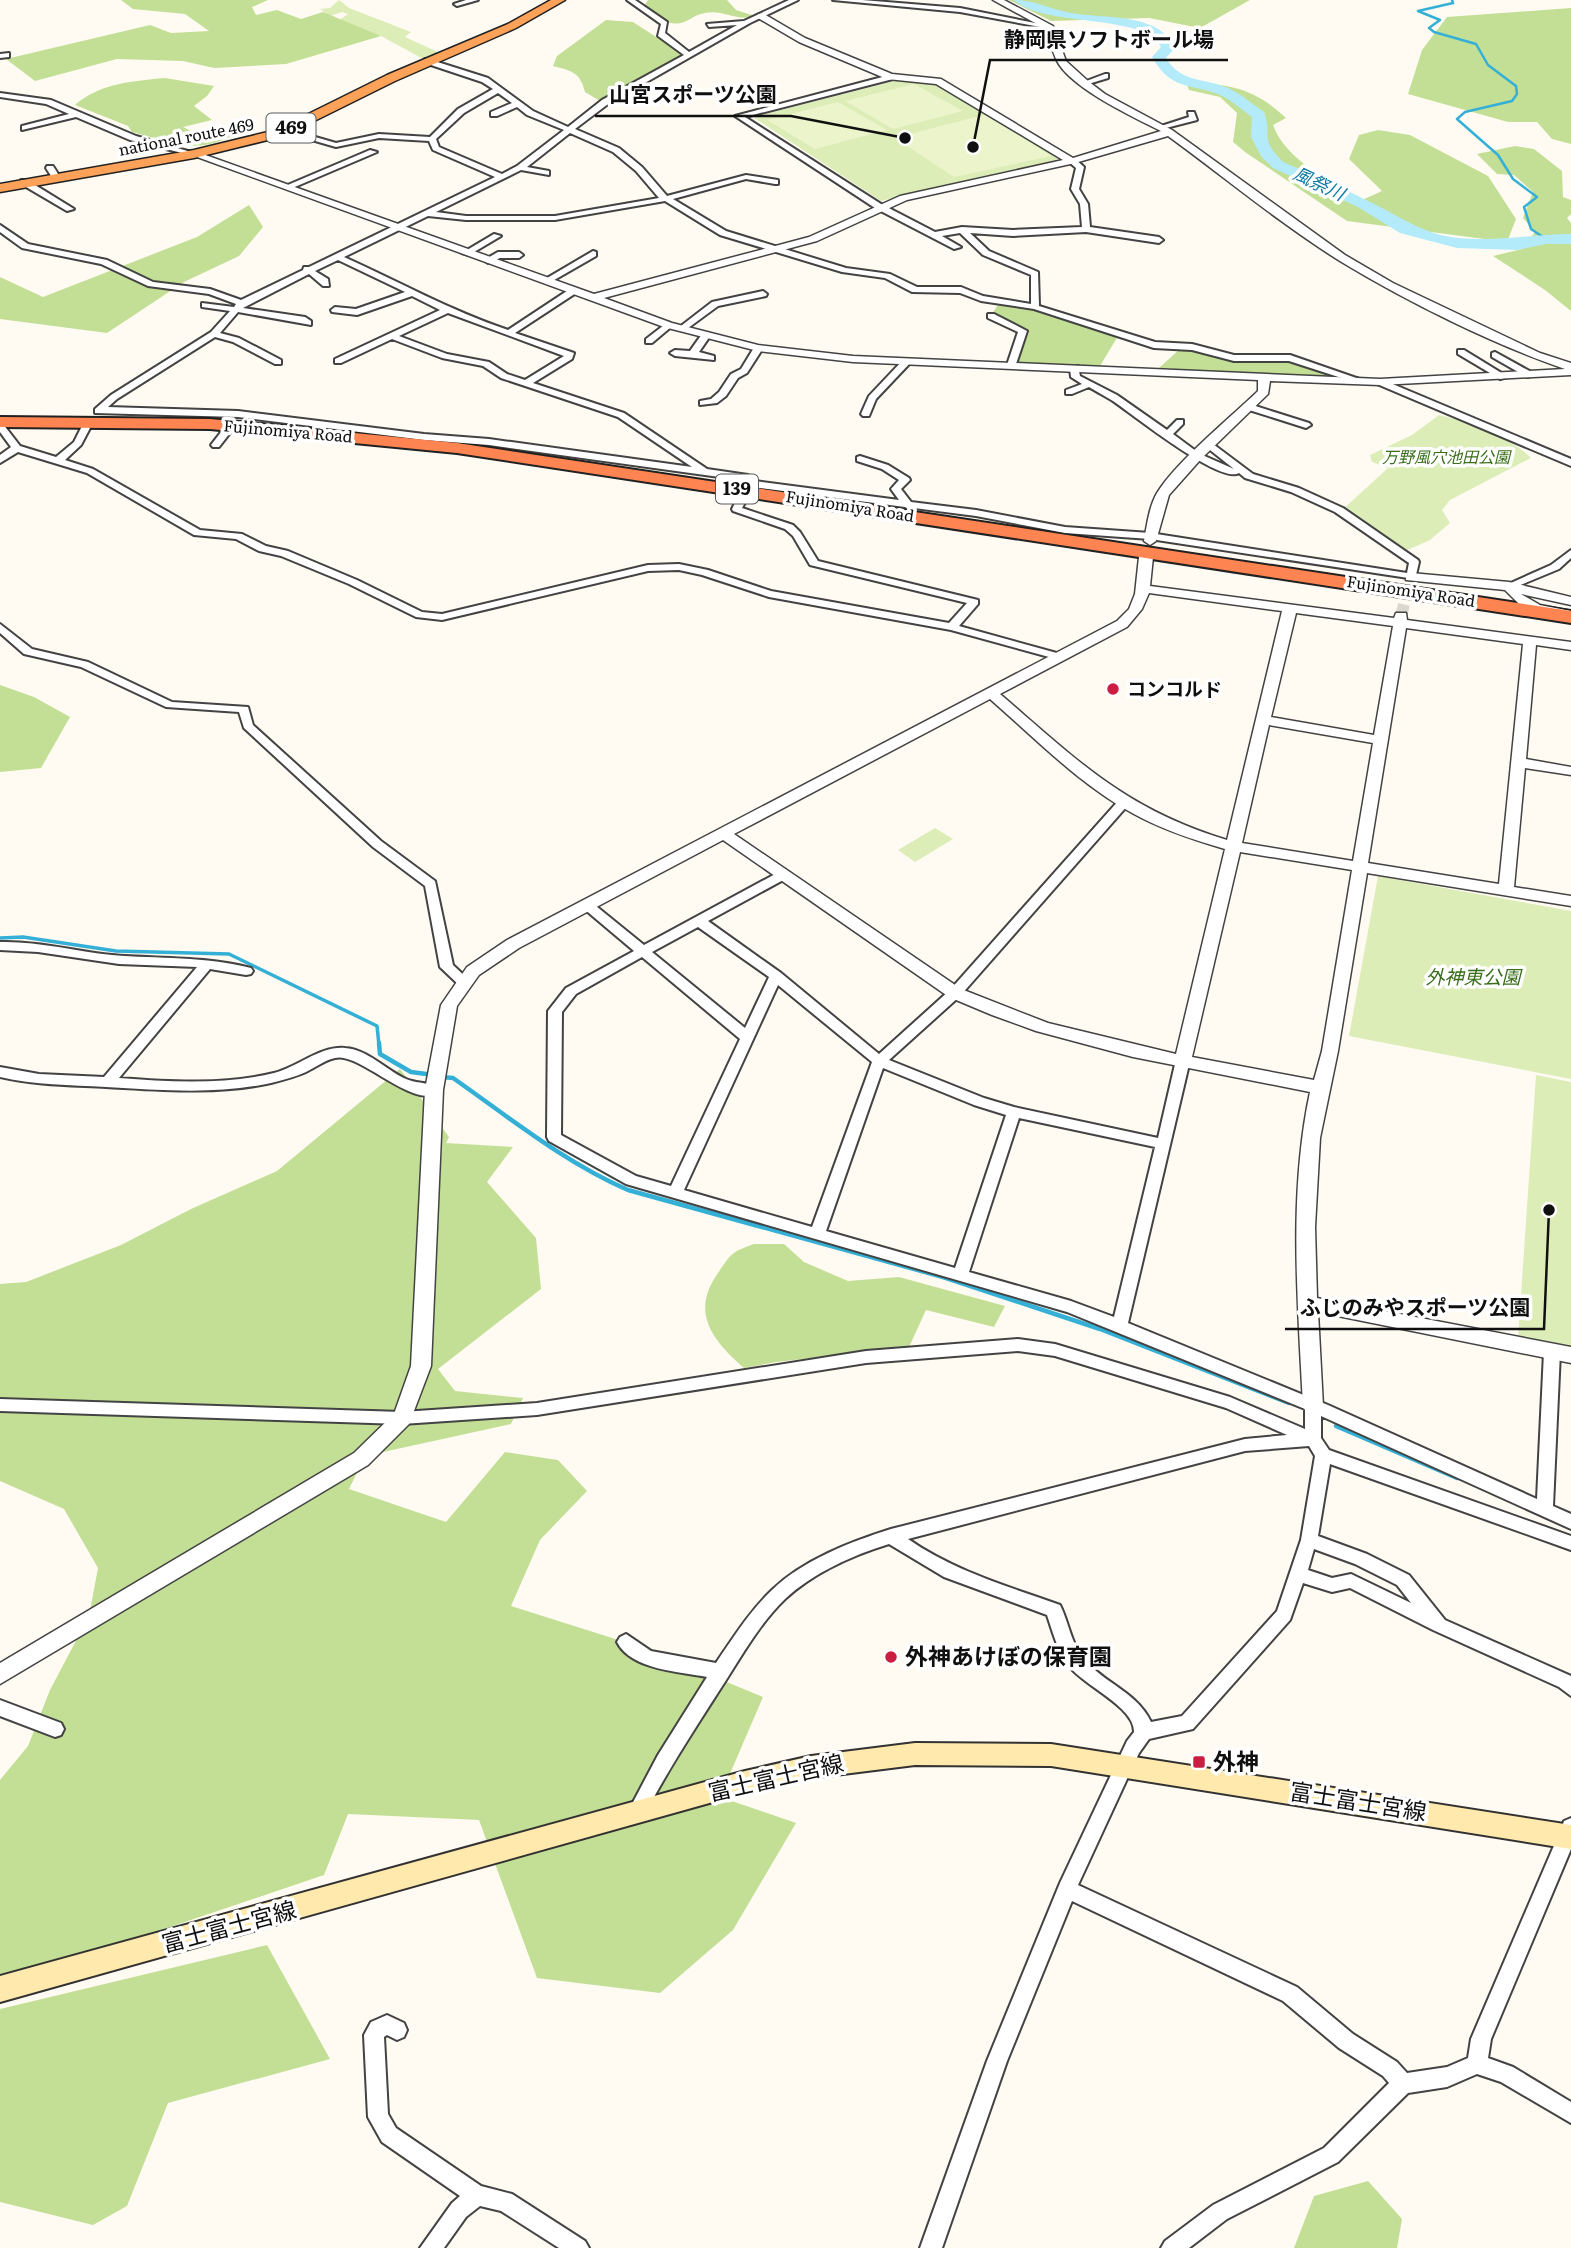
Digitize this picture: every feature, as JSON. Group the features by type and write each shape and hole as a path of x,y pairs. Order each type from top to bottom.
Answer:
{"highway":[{"name":"national route 469","path":"0,188 53,173 194,154 287,130 428,61 512,26 558,1"},
{"name":"Fujinomiya Road","path":"0,424 210,425 457,448 1469,600 1571,607"},
{"path":"1469,600 1498,601 1509,593 1509,586"}],"main road":[{"name":"富士富士宮線","path":"0,1989 758,1779 868,1759 915,1754 1037,1755 1125,1765 1569,1833"}],"street":[{"path":"457,4 475,0"},
{"path":"539,0 558,1"},
{"path":"630,0 665,23 661,34 689,55"},
{"path":"795,0 748,22 605,102 567,129 521,168 429,214 307,269 240,306 214,334 96,413 237,416 489,442 744,477 752,484 910,507 976,513 1149,545 1411,577 1509,586 1556,567 1571,553"},
{"path":"836,0 952,9 1046,26"},
{"path":"997,0 1046,26 1055,37 1062,62 1102,96 1166,129 1341,257 1389,285 1571,370"},
{"path":"761,16 802,40 890,77 937,81 1072,161 1080,167 1075,188 1084,204 1086,229"},
{"path":"709,25 748,22"},
{"path":"428,61 485,80 517,104 616,150 639,169 665,199 723,233 804,255 845,270 887,276 915,290 961,290 981,299 1035,307 1154,345 1192,347 1234,358 1290,358 1358,380"},
{"path":"1085,83 1105,76"},
{"path":"890,77 739,116 878,206 957,247"},
{"path":"287,130 336,145 379,136 432,139 461,111 499,89"},
{"path":"0,94 34,98 133,138 194,154 668,325 758,348 853,359 1380,382 1503,377 1571,370"},
{"path":"494,114 517,104"},
{"path":"25,128 76,114"},
{"path":"593,298 840,230 878,206 979,180 1072,161 1189,121 1194,118 1191,114"},
{"path":"432,139 436,148 502,177"},
{"path":"287,187 373,152"},
{"path":"521,168 546,173"},
{"path":"429,214 466,218 555,218 665,199 746,177 775,182"},
{"path":"24,182 70,209"},
{"path":"0,228 25,246 104,262 151,284 211,292 240,306"},
{"path":"934,235 962,230 1013,233 1086,229 1159,240"},
{"path":"962,230 986,253 1035,274 1035,307"},
{"path":"466,253 497,236"},
{"path":"546,281 593,254"},
{"path":"488,260 498,255 519,255"},
{"path":"336,256 415,292 447,310 569,354 569,357 526,383"},
{"path":"307,269 326,284"},
{"path":"511,332 573,291"},
{"path":"335,310 357,312 415,292"},
{"path":"681,329 715,304 763,294"},
{"path":"205,305 240,306 302,319 307,323"},
{"path":"338,361 447,310"},
{"path":"991,316 1023,331 1012,365"},
{"path":"649,341 668,325"},
{"path":"214,334 236,340 278,362"},
{"path":"391,336 444,356 486,364 504,376 621,415 699,464 704,471"},
{"path":"693,354 705,336"},
{"path":"704,403 723,394 734,376 744,371 758,348"},
{"path":"1461,352 1503,377"},
{"path":"675,353 711,358"},
{"path":"1495,355 1530,375"},
{"path":"866,414 872,398 907,361"},
{"path":"1356,366 1358,380"},
{"path":"1075,368 1076,377 1169,433 1197,456 1245,480 1290,494 1352,520"},
{"path":"0,1674 361,1459 402,1418 421,1366 434,1090 449,1006 464,982 492,956 1122,624 1139,605 1145,589 1149,545 1163,494 1197,456 1264,393 1264,377"},
{"path":"1380,382 1571,463"},
{"path":"556,394 572,383"},
{"path":"1069,392 1089,384"},
{"path":"1249,407 1306,425"},
{"path":"1169,433 1180,422"},
{"path":"0,424 17,448 60,459 90,471 198,533 238,536 429,617 462,613 539,592 648,568 679,567 704,572 769,594 952,627 1060,657"},
{"path":"60,459 78,443 85,428"},
{"path":"216,445 228,429"},
{"path":"1210,446 1249,476 1295,490 1352,520 1414,562 1411,577"},
{"path":"0,460 17,448"},
{"path":"860,459 885,467 905,480 896,489 910,507"},
{"path":"743,497 737,509 741,513 771,518 793,530 807,556 814,563 974,602 952,627"},
{"path":"1509,586 1515,598 1522,603 1571,607"},
{"path":"1145,589 1401,619 1571,646"},
{"path":"1120,1325 1290,608"},
{"path":"1401,619 1329,1051 1318,1087 1308,1168 1308,1303 1313,1439 1323,1455 1571,1543"},
{"path":"0,627 28,652 84,664 170,705 244,709 248,726 254,733 377,844 430,884 447,967 464,982"},
{"path":"1506,891 1530,640"},
{"path":"991,693 1124,802 1189,833 1232,846 1571,901"},
{"path":"1263,720 1381,740"},
{"path":"1518,762 1571,771"},
{"path":"817,1234 879,1061 955,993 1124,802"},
{"path":"723,834 955,993 995,1012 1074,1038 1318,1087"},
{"path":"783,875 571,991 555,1011 554,1137 616,1174 1071,1307 1120,1325 1313,1406 1571,1522"},
{"path":"587,905 748,1038"},
{"path":"699,920 776,976 879,1061 979,1102 1164,1144"},
{"path":"0,946 15,945 103,958 207,964 246,971"},
{"path":"108,1082 207,964"},
{"path":"675,1193 776,976"},
{"path":"0,1072 26,1079 169,1085 264,1080 342,1052 351,1053 393,1080 410,1087 434,1090"},
{"path":"960,1275 1014,1112"},
{"path":"1308,1303 1562,1353 1545,1510"},
{"path":"0,1405 402,1418 537,1409 866,1357 1018,1345 1055,1350 1230,1403 1313,1439"},
{"path":"636,1814 657,1769 740,1640 779,1593 822,1566 872,1541 891,1536 1245,1445 1313,1439"},
{"path":"1143,1732 1187,1723 1284,1615 1309,1540 1323,1455"},
{"path":"891,1536 921,1559 950,1575 1054,1610 1065,1644 1080,1668 1131,1706 1143,1720 1143,1732 1067,1889 988,2084 931,2248"},
{"path":"1309,1540 1361,1559 1403,1580 1440,1625"},
{"path":"1299,1574 1332,1585 1351,1581 1565,1682 1571,1688"},
{"path":"626,1643 647,1658 721,1672"},
{"path":"0,1708 55,1729"},
{"path":"1477,2064 1481,2039 1569,1833"},
{"path":"1067,1889 1290,1994 1346,2042 1390,2069 1403,2084"},
{"path":"397,2030 387,2025 378,2029 374,2035 378,2117 389,2135 477,2195 505,2201 578,2248"},
{"path":"1172,2248 1220,2212 1331,2155 1403,2084 1447,2077 1477,2064 1506,2074 1571,2113"},
{"path":"431,2248 459,2210 477,2195"}],"green space":[{"path":"121,0 268,0 252,7 256,15 277,10 301,19 323,12 381,36 286,64 214,68 183,61 117,59 35,81 6,59 150,25 171,33 209,31 185,14 133,9"},
{"path":"339,0 349,8 411,32 405,37 440,53 425,60 381,36 338,21 348,14 342,12 330,16 320,9 330,8"},
{"path":"648,0 727,0 736,10 755,16 742,18 712,12 674,23 644,6"},
{"path":"1009,0 1250,0 1200,28 1149,18 1051,21"},
{"path":"1571,8 1571,144 1552,139 1537,122 1508,122 1408,94 1422,50 1447,17"},
{"path":"606,20 633,22 684,55 600,101 585,92 581,80 574,73 553,66 557,56"},
{"path":"165,78 214,86 207,96 194,106 212,120 183,127 199,135 235,134 221,141 196,146 172,143 132,132 128,126 75,105 106,88"},
{"path":"895,81 936,83 1059,159 881,201 753,117"},
{"path":"1190,83 1231,87 1264,100 1286,118 1273,125 1288,149 1323,177 1362,200 1382,191 1349,159 1359,135 1378,130 1410,135 1488,176 1516,219 1507,242 1347,221 1233,142 1237,113 1220,97 1189,90 1187,85"},
{"path":"914,84 963,111 893,129 845,101"},
{"path":"838,102 887,130 815,149 767,120"},
{"path":"987,114 1051,156 954,177 895,138"},
{"path":"1515,146 1534,149 1562,171 1563,197 1571,200 1571,214 1567,218 1571,223 1571,311 1545,290 1493,256 1522,249 1535,232 1523,218 1533,192 1514,175 1497,174 1477,154"},
{"path":"249,205 263,227 239,256 184,282 107,333 0,319 0,277 43,297 197,237"},
{"path":"999,303 1034,309 1118,336 1100,366 1017,362 1029,332 992,314"},
{"path":"1180,349 1233,360 1289,360 1336,378 1159,368"},
{"name":"万野風穴池田公園","path":"1439,415 1488,431 1531,458 1450,500 1442,510 1450,523 1430,540 1403,552 1342,510 1388,468 1372,462 1370,455 1412,435"},
{"path":"0,685 34,697 70,717 41,768 0,772"},
{"path":"935,828 953,839 915,862 898,850"},
{"name":"外神東公園","path":"1378,876 1571,911 1571,1079 1349,1036"},
{"path":"400,1069 449,1137 446,1143 513,1147 487,1182 536,1238 541,1289 438,1369 455,1391 523,1398 511,1424 365,1456 349,1489 446,1522 505,1452 558,1460 587,1491 540,1540 511,1606 647,1649 763,1697 720,1797 796,1823 733,1930 660,1993 537,1978 479,1820 348,1814 324,1875 108,1948 0,1974 0,1780 28,1746 50,1690 89,1616 98,1568 64,1509 0,1481 0,1284 26,1282 121,1245 191,1209 277,1171"},
{"path":"1536,1075 1571,1082 1571,1348 1518,1339"},
{"path":"754,1244 784,1244 804,1262 848,1281 899,1277 1005,1306 994,1327 926,1310 909,1347 744,1368 714,1336 705,1313 706,1300 710,1287 729,1258"},
{"path":"267,1945 330,2059 168,2103 127,2206 93,2225 0,2202 0,2009"},
{"path":"1368,2181 1402,2219 1397,2248 1294,2248 1314,2196"}],"waterway":[{"name":"風祭川","path":"1020,0 1064,16 1107,20 1152,30 1164,39 1168,48 1159,57 1167,71 1179,80 1226,92 1259,115 1258,137 1266,153 1278,165 1363,204 1406,230 1457,243 1517,245 1546,239 1571,239"},
{"path":"1452,0 1453,3 1418,11 1440,20 1429,28 1434,32 1476,44 1488,65 1516,86 1517,94 1512,101 1465,112 1457,119 1498,155 1513,179 1537,197 1524,207 1531,229 1546,239"},
{"path":"0,938 23,937 116,951 229,954 377,1026 379,1045"},
{"path":"379,1043 380,1054 411,1072 434,1075"},
{"path":"442,1077 453,1078 560,1153 628,1190 943,1277 1100,1329 1289,1403"},
{"path":"1336,1426 1457,1478"}],"tunnel":[{"path":"1401,616 1411,577"}],"place":[{"name":"山宮スポーツ公園","path":"905,138"},
{"name":"静岡県ソフトボール場","path":"973,147"},
{"name":"コンコルド","path":"1113,689"},
{"name":"ふじのみやスポーツ公園","path":"1549,1210"},
{"name":"外神あけぼの保育園","path":"891,1657"},
{"name":"外神","path":"1199,1762"}]}
